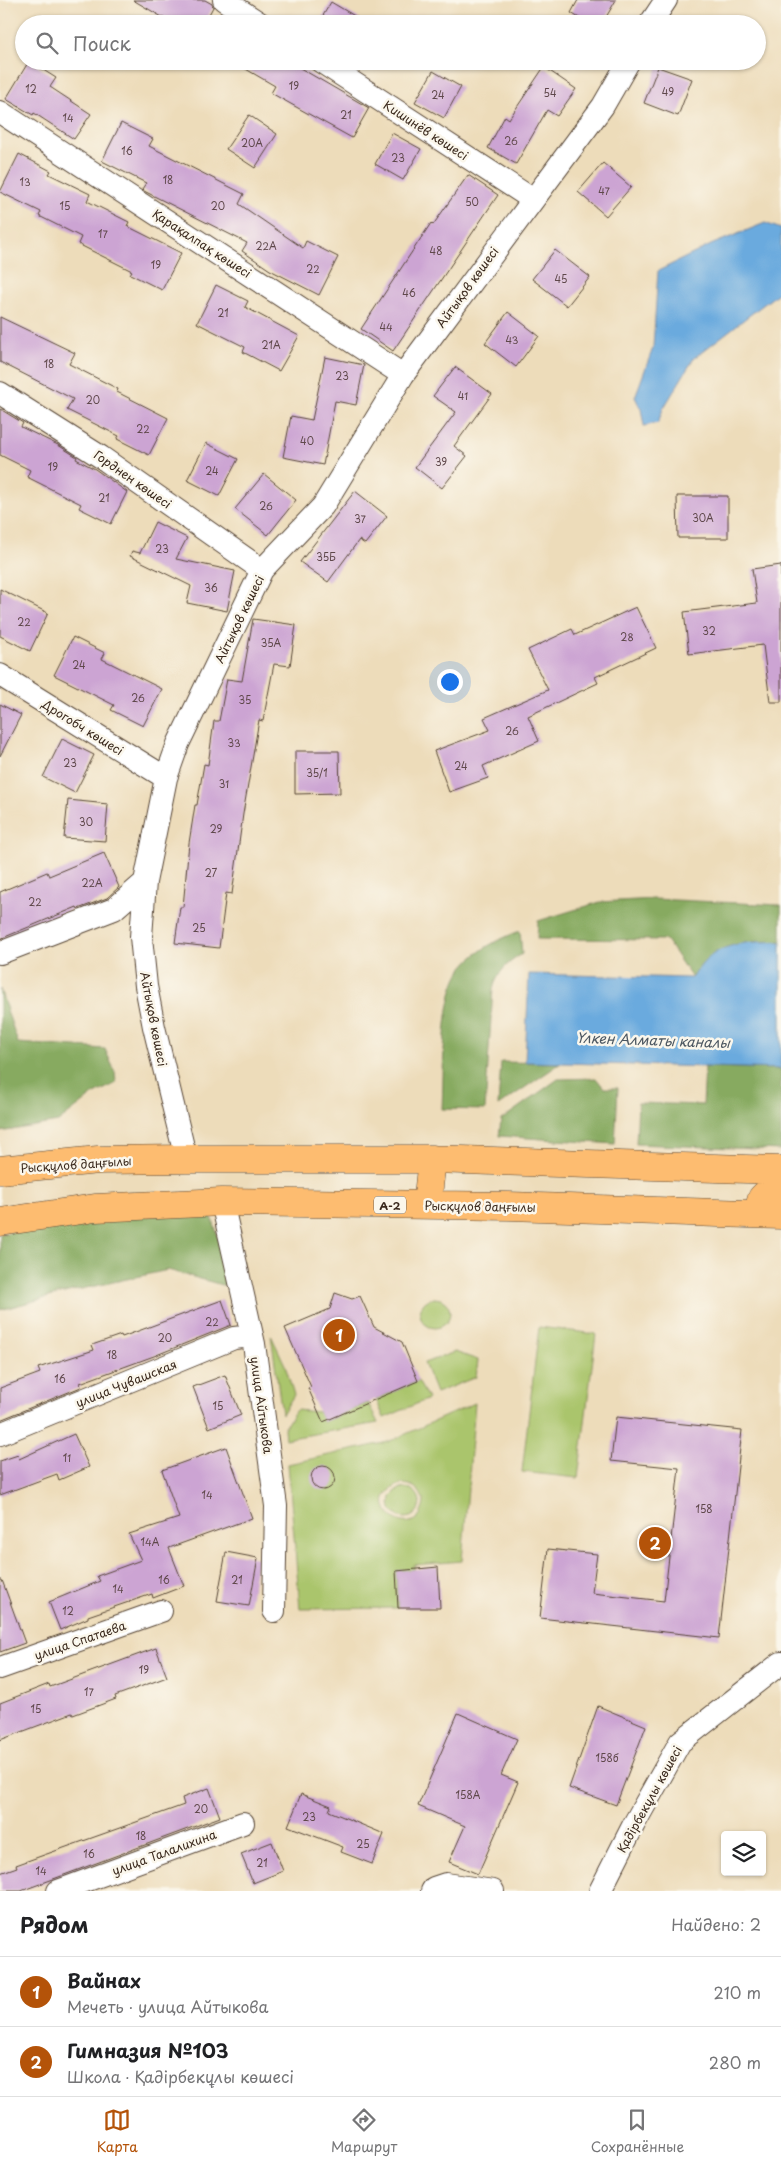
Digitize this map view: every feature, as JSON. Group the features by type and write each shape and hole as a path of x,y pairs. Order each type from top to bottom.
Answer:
{"main road":[{"name":"Рысқұлов даңғылы","path":"0,1170 98,1160 186,1159 432,1159 781,1170"},
{"path":"427,1206 432,1159"},
{"path":"769,1214 762,1198 766,1195 781,1196"},
{"name":"Рысқұлов даңғылы","path":"0,1222 95,1208 222,1202 769,1214"}],"street":[{"path":"224,0 247,15"},
{"name":"Кишинёв көшесі","path":"334,70 532,199"},
{"name":"Айтықов көшесі","path":"186,1159 146,986 141,937 145,882 166,778 178,744 262,570 323,506 402,375 532,199 604,106 624,70"},
{"name":"Қарақалпақ көшесі","path":"0,112 402,375"},
{"name":"Горднен көшесі","path":"0,393 101,457 262,570"},
{"name":"Дрогобч көшесі","path":"0,675 166,778"},
{"path":"0,953 114,909 145,882"},
{"name":"улица Айтыкова","path":"222,1202 252,1336 276,1506 274,1611"},
{"name":"улица Чувашская","path":"0,1434 234,1338 252,1336"},
{"name":"улица Спатаева","path":"0,1668 160,1611"},
{"name":"Қадірбекұлы көшесі","path":"600,1891 634,1824 680,1742 781,1663"},
{"name":"улица Талалихина","path":"58,1891 243,1823"},
{"path":"432,1891 434,1888 446,1884 493,1891"}],"green space":[{"path":"654,899 781,905 781,942 753,942 731,946 711,958 692,978 666,940 537,939 538,921 600,902"},
{"path":"520,931 522,954 504,968 493,988 485,1110 442,1109 447,1014 456,979 463,967 475,955 497,941"},
{"path":"0,989 18,1043 105,1049 115,1072 116,1083 93,1095 58,1122 0,1132"},
{"path":"501,1062 561,1063 498,1106"},
{"path":"705,1067 781,1069 781,1150 636,1144 638,1103 703,1105"},
{"path":"596,1078 604,1088 618,1088 615,1144 499,1136 501,1120 558,1079"},
{"path":"167,1214 212,1217 233,1288 168,1270 68,1292 0,1310 0,1234 37,1227"},
{"path":"435,1298 446,1302 450,1313 446,1324 435,1328 424,1324 420,1313 424,1302"},
{"path":"539,1327 596,1334 578,1478 522,1472"},
{"path":"271,1335 285,1365 294,1395 282,1414"},
{"path":"455,1352 478,1360 476,1377 436,1393 424,1363"},
{"path":"418,1381 428,1399 384,1418 376,1399"},
{"path":"368,1403 378,1423 285,1439 284,1428 296,1410 319,1412 323,1422"},
{"path":"475,1403 462,1561 414,1565 414,1570 396,1571 398,1608 300,1609 288,1464 388,1442","holes":["401,1484 406,1484 416,1489 424,1503 419,1516 411,1522 401,1522 393,1517 386,1510 384,1501 389,1492"]},
{"path":"405,1488 416,1492 420,1503 416,1514 405,1518 394,1514 390,1503 394,1492"}],"water":[{"path":"765,223 781,229 781,291 694,358 663,409 658,423 644,426 641,409 635,397 653,348 658,271 713,244"},
{"name":"Үлкен Алматы каналы","path":"750,942 781,942 781,1069 525,1062 529,974 692,978 704,962 720,950"}],"building":[{"path":"133,0 205,0 212,4 213,7 209,15 159,15"},
{"path":"578,0 616,0 607,15 574,15 571,13"},
{"path":"331,2 353,15 323,15"},
{"path":"24,70 43,70 56,78 50,87 91,114 74,139 34,113 33,115 6,99"},
{"path":"247,70 304,70 369,108 352,138 271,93 275,86"},
{"path":"542,70 548,70 576,89 557,116 547,110 516,164 488,148 505,116 509,119"},
{"path":"657,70 666,70 692,79 678,116 644,103"},
{"path":"433,71 461,87 444,118 415,102"},
{"path":"249,115 277,134 255,168 226,149"},
{"path":"121,123 153,139 149,146 244,194 239,204 303,248 306,241 338,257 319,295 270,270 242,251 247,243 144,191 142,189 146,183 102,161"},
{"path":"392,133 421,149 403,180 375,164"},
{"path":"19,154 51,171 49,174 90,194 87,201 129,222 127,226 181,253 162,290 130,274 132,271 78,244 81,237 39,216 41,212 0,192"},
{"path":"603,163 631,187 606,216 578,192"},
{"path":"468,175 498,195 393,351 361,329 431,223 433,225"},
{"path":"555,250 590,277 567,306 532,279"},
{"path":"216,285 248,301 245,307 299,336 279,371 243,352 245,347 197,323"},
{"path":"508,312 539,336 516,367 485,343"},
{"path":"0,317 75,353 69,364 118,389 117,392 168,418 149,455 117,439 119,436 67,410 73,399 0,362"},
{"path":"325,357 364,365 356,405 335,401 323,465 283,457 291,416 312,420"},
{"path":"455,367 492,394 454,446 467,456 442,488 415,467 456,412 433,396"},
{"path":"0,409 23,423 21,427 58,445 127,492 111,524 79,508 81,504 27,477 30,470 0,455"},
{"path":"206,443 238,459 219,496 187,480"},
{"path":"264,474 296,500 268,535 235,509"},
{"path":"355,491 387,516 365,544 359,540 328,582 300,562"},
{"path":"677,496 728,496 728,538 678,538"},
{"path":"155,522 187,538 176,559 235,571 227,611 187,603 191,586 130,556 132,551 140,553"},
{"path":"781,565 781,702 770,702 763,645 689,654 684,612 757,603 752,569"},
{"path":"0,589 48,613 30,651 0,636"},
{"path":"636,607 656,648 595,677 598,683 528,716 539,741 483,766 488,778 449,792 434,751 490,730 484,718 548,690 528,650 572,629 575,635"},
{"path":"253,619 296,625 290,666 274,664 263,721 259,720 232,894 226,893 219,948 175,943 180,907 183,907 189,843 195,805 197,805 204,764 208,765 214,721 219,721 227,679 242,681"},
{"path":"73,637 105,653 102,659 162,689 143,726 111,710 114,705 54,675"},
{"path":"0,704 21,715 0,756"},
{"path":"62,739 94,755 75,793 43,777"},
{"path":"295,751 339,751 340,793 295,794"},
{"path":"68,800 108,804 105,841 64,838"},
{"path":"104,853 119,887 107,898 78,909 77,907 0,939 0,892 47,872 49,876"},
{"path":"335,1293 352,1299 360,1296 374,1327 402,1342 418,1381 323,1422 308,1388 311,1387 285,1328 330,1309"},
{"path":"222,1300 231,1325 80,1383 81,1387 0,1420 0,1388 40,1373 38,1368 94,1350 92,1345 121,1335 122,1337"},
{"path":"225,1375 241,1415 209,1428 193,1387"},
{"path":"616,1417 742,1430 719,1638 540,1618 548,1549 597,1554 592,1593 664,1601 679,1468 611,1461"},
{"path":"74,1434 89,1467 59,1480 57,1474 0,1495 0,1461 18,1455 19,1459"},
{"path":"226,1447 252,1518 169,1548 184,1586 153,1598 152,1594 88,1616 88,1618 60,1630 49,1602 100,1581 97,1576 141,1560 129,1534 179,1518 162,1470"},
{"path":"323,1466 331,1470 335,1478 331,1486 323,1490 315,1486 311,1478 315,1470"},
{"path":"226,1552 258,1558 249,1606 217,1601"},
{"path":"438,1567 440,1608 398,1608 396,1571"},
{"path":"0,1580 2,1580 25,1643 0,1652"},
{"path":"156,1648 167,1677 115,1696 116,1699 0,1740 0,1703 49,1684 50,1687"},
{"path":"598,1706 646,1726 616,1805 569,1788"},
{"path":"458,1713 517,1739 501,1775 518,1782 478,1874 449,1862 465,1826 418,1806"},
{"path":"209,1788 220,1817 21,1891 0,1891 0,1873 17,1867 16,1865 184,1805 182,1798"},
{"path":"301,1794 331,1806 329,1811 384,1834 372,1864 341,1852 343,1847 288,1826"},
{"path":"272,1842 283,1871 253,1883 241,1854"}],"place":[{"name":"Вайнах","path":"339,1335"},
{"name":"Гимназия №103","path":"655,1543"}]}
